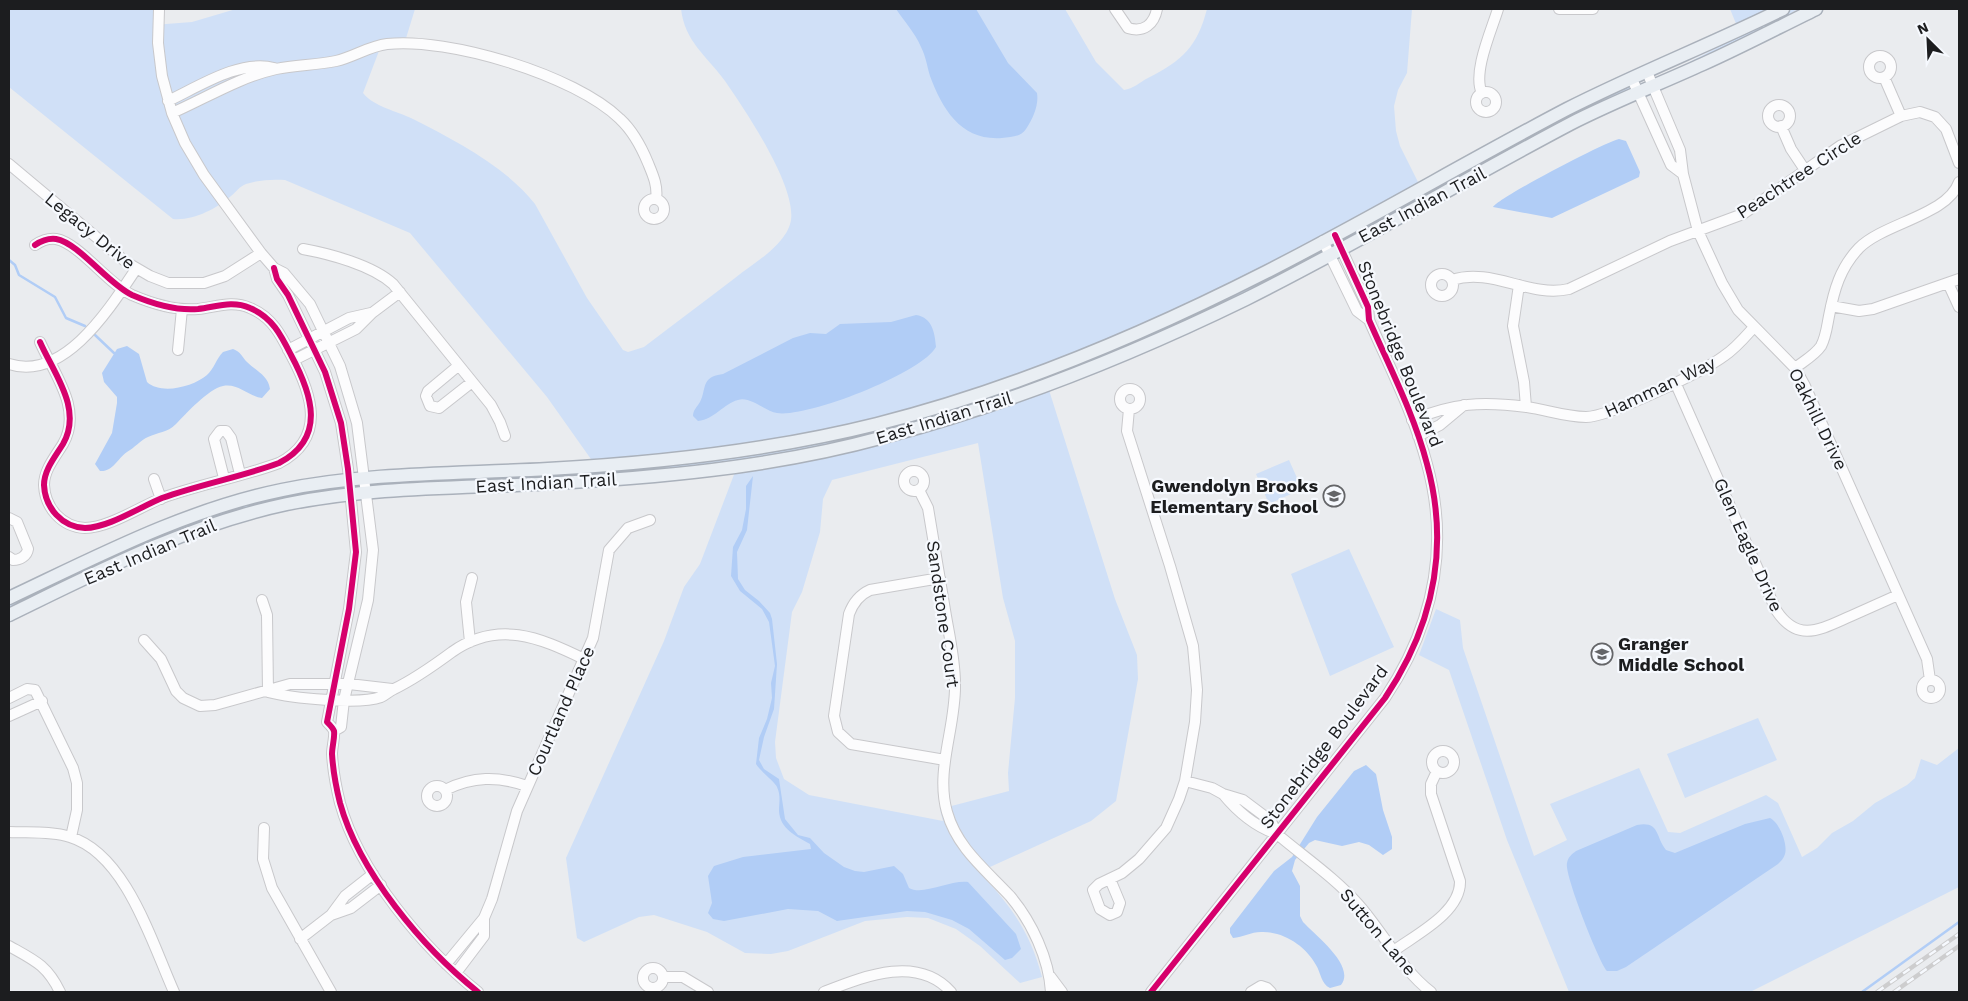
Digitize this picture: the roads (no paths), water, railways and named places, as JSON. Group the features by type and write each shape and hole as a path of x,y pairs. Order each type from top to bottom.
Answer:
{"main road":[{"name":"East Indian Trail","path":"9,598 131,540 200,513 280,491 365,478 668,461 762,448 876,424 984,393 1083,356 1188,310 1335,235 1568,109 1783,9"},
{"name":"East Indian Trail","path":"9,615 136,554 193,531 286,504 366,492 664,476 768,462 879,439 992,406 1104,363 1205,318 1336,251 1571,124 1816,9"}],"street":[{"path":"159,9 160,60 172,113 196,163 261,253 274,268 284,273 310,304 340,366 357,423 372,550 370,586 344,700 341,727 334,731"},
{"path":"1114,9 1128,28 1140,30 1151,24 1158,9"},
{"path":"1482,93 1479,82 1484,54 1498,9"},
{"path":"1559,9 1593,9"},
{"path":"168,101 248,66 278,68 336,61 389,44 422,45 460,50 513,64 591,98 620,119 635,136 643,150 655,181 656,199"},
{"path":"172,113 246,79 278,68"},
{"name":"Oakhill Drive","path":"1646,72 1680,150 1683,174 1698,231 1728,297 1754,327 1795,368 1927,659 1930,680"},
{"path":"1884,77 1901,116"},
{"name":"Oakhill Drive","path":"1632,79 1671,165 1683,174"},
{"name":"Peachtree Circle","path":"1452,280 1472,275 1550,292 1569,289 1670,241 1743,214 1853,138 1901,116 1920,112 1935,117 1946,130 1959,163"},
{"path":"1781,126 1790,149 1805,170"},
{"name":"Legacy Drive","path":"9,164 136,269 168,283 204,283 225,276 261,253"},
{"path":"1795,368 1811,357 1822,344 1840,274 1861,247 1882,232 1945,201 1954,192 1959,182"},
{"name":"Stonebridge Boulevard","path":"1151,992 1385,698 1408,659 1428,610 1435,575 1436,515 1430,477 1412,420 1369,320 1357,311 1336,251 1335,235"},
{"path":"35,245 49,239 63,242 122,290 157,304 182,309 229,304 248,306 272,322 294,360 306,386 312,408 309,431 303,443 288,458 270,466 161,498 97,527 73,526 65,523 52,509 47,500 44,483 46,474 68,434 71,414 68,400 40,342"},
{"name":"Stonebridge Boulevard","path":"1323,241 1336,251"},
{"path":"302,249 330,254 390,281 497,414 505,436"},
{"path":"274,268 277,279 310,338 326,372 341,423 349,480 356,552 350,609 333,685 327,722 334,731 334,772 340,805 357,847 380,885 446,964 478,992"},
{"path":"9,364 30,367 49,363 85,335 122,290 136,269"},
{"path":"1831,306 1859,310 1873,309 1959,279"},
{"path":"1948,283 1959,307"},
{"path":"1519,285 1513,326 1524,382 1526,407"},
{"path":"294,360 356,329 372,313 400,292"},
{"path":"178,350 182,309"},
{"path":"288,350 349,318 372,313"},
{"name":"Hamman Way","path":"1412,420 1443,408 1464,405 1526,407 1569,416 1597,416 1675,382 1720,359 1754,327"},
{"path":"458,366 428,392 426,396 430,406 439,408 472,382"},
{"name":"Glen Eagle Drive","path":"1675,382 1776,610 1786,623 1805,631 1821,629 1898,595"},
{"path":"1418,436 1440,425 1464,405"},
{"path":"1110,879 1139,860 1161,836 1172,818 1184,781 1195,722 1197,690 1193,646 1127,430 1129,409"},
{"path":"224,478 214,439 220,431 226,432 231,438 240,474"},
{"path":"154,479 161,498"},
{"name":"Sandstone Court","path":"919,490 928,508 955,680 954,704 943,790 947,812 953,830 970,854 1019,908 1033,931 1050,976 1062,992"},
{"path":"9,518 17,522 28,548 25,555 20,559 13,560 9,557"},
{"name":"Courtland Place","path":"446,964 484,918 497,886 512,829 527,786 596,629 609,550 628,528 650,520"},
{"path":"470,642 466,602 472,578"},
{"path":"940,578 870,590 862,594 853,605 849,614 834,716 838,732 851,744 946,760"},
{"path":"262,600 267,615 268,692"},
{"path":"268,692 289,697 344,700 377,698 412,680 470,642 493,636 520,634 553,644 584,659"},
{"path":"144,640 161,659 176,691 190,703 208,706 254,693 268,692 290,684 349,684 392,689"},
{"path":"9,698 32,688 37,692 72,768 77,783 77,810 71,837"},
{"path":"9,716 42,701"},
{"path":"1395,950 1446,912 1459,896 1460,881 1431,794 1431,784 1437,771"},
{"path":"445,790 462,782 494,778 527,786"},
{"name":"Sutton Lane","path":"1184,781 1212,788 1224,794 1235,808 1264,830 1277,834 1352,897 1426,991"},
{"path":"264,828 262,852 268,877 330,992"},
{"path":"9,832 71,837 105,858 122,877 174,992"},
{"path":"331,915 340,900 373,874"},
{"path":"300,939 331,915 351,908 380,885"},
{"name":"Courtland Place","path":"456,973 484,936 484,918"},
{"path":"9,946 42,964 54,979 60,992"},
{"path":"824,992 863,977 891,971 923,975 942,984 951,992"},
{"name":"Sandstone Court","path":"1050,976 1051,992"},
{"path":"663,977 683,977 708,992"},
{"path":"1251,992 1261,986 1271,992"}],"water":[{"path":"896,9 976,9 1008,63 1037,93 1035,112 1024,132 1012,137 988,138 965,129 956,121 948,112 935,89 919,42"},
{"path":"1619,139 1626,141 1640,172 1639,177 1552,218 1493,207 1513,193 1553,171"},
{"path":"916,315 926,319 932,326 936,347 926,358 909,369 863,392 792,413 777,413 743,399 733,402 704,420 698,421 693,416 707,381 793,338 810,333 826,334 840,324 891,322"},
{"path":"127,346 139,354 147,382 153,386 168,389 194,383 209,373 223,352 233,349 240,353 267,380 270,389 262,398 233,386 217,388 198,402 173,427 145,438 112,467 100,471 95,464 112,433 117,403 117,397 104,382 102,373 117,349"},
{"path":"753,476 747,530 737,552 738,579 745,590 770,613 772,619 777,664 774,709 764,737 759,760 764,769 779,779 785,819 798,835 810,838 824,853 844,867 855,871 864,872 894,866 903,874 909,888 915,890 968,882 1016,934 1021,949 1012,958 1005,960 969,929 952,920 925,912 907,911 837,921 818,911 788,909 724,921 713,919 708,913 712,903 708,876 714,866 743,857 811,849 810,844 799,838 782,823 777,787 756,764 759,738 767,719 772,698 771,683 775,666 769,622 762,609 740,591 731,576 733,547 742,530 746,509 746,486"},
{"path":"1366,765 1376,774 1383,810 1392,837 1392,849 1383,855 1369,845 1359,842 1342,846 1315,840 1309,843 1295,860 1292,871 1300,886 1300,916 1303,922 1325,943 1339,960 1343,969 1344,977 1341,985 1330,988 1323,981 1312,958 1293,941 1269,932 1257,932 1233,938 1230,928 1274,871 1292,857 1317,817 1354,771"},
{"path":"1770,818 1777,824 1784,839 1786,850 1785,855 1778,864 1626,967 1617,971 1607,971 1590,936 1571,883 1567,863 1568,859 1576,851 1637,825 1644,824 1653,827 1666,850 1675,853 1745,824"}],"waterway":[{"path":"9,260 15,265 19,275 55,297 66,318 85,326"},
{"path":"95,335 114,353"},
{"path":"1862,992 1959,922"}],"railway":[{"path":"1877,992 1959,934"},
{"path":"1894,992 1959,946"}],"place":[{"name":"Gwendolyn Brooks Elementary School","path":"1334,496"},
{"name":"Granger Middle School","path":"1602,654"}]}
